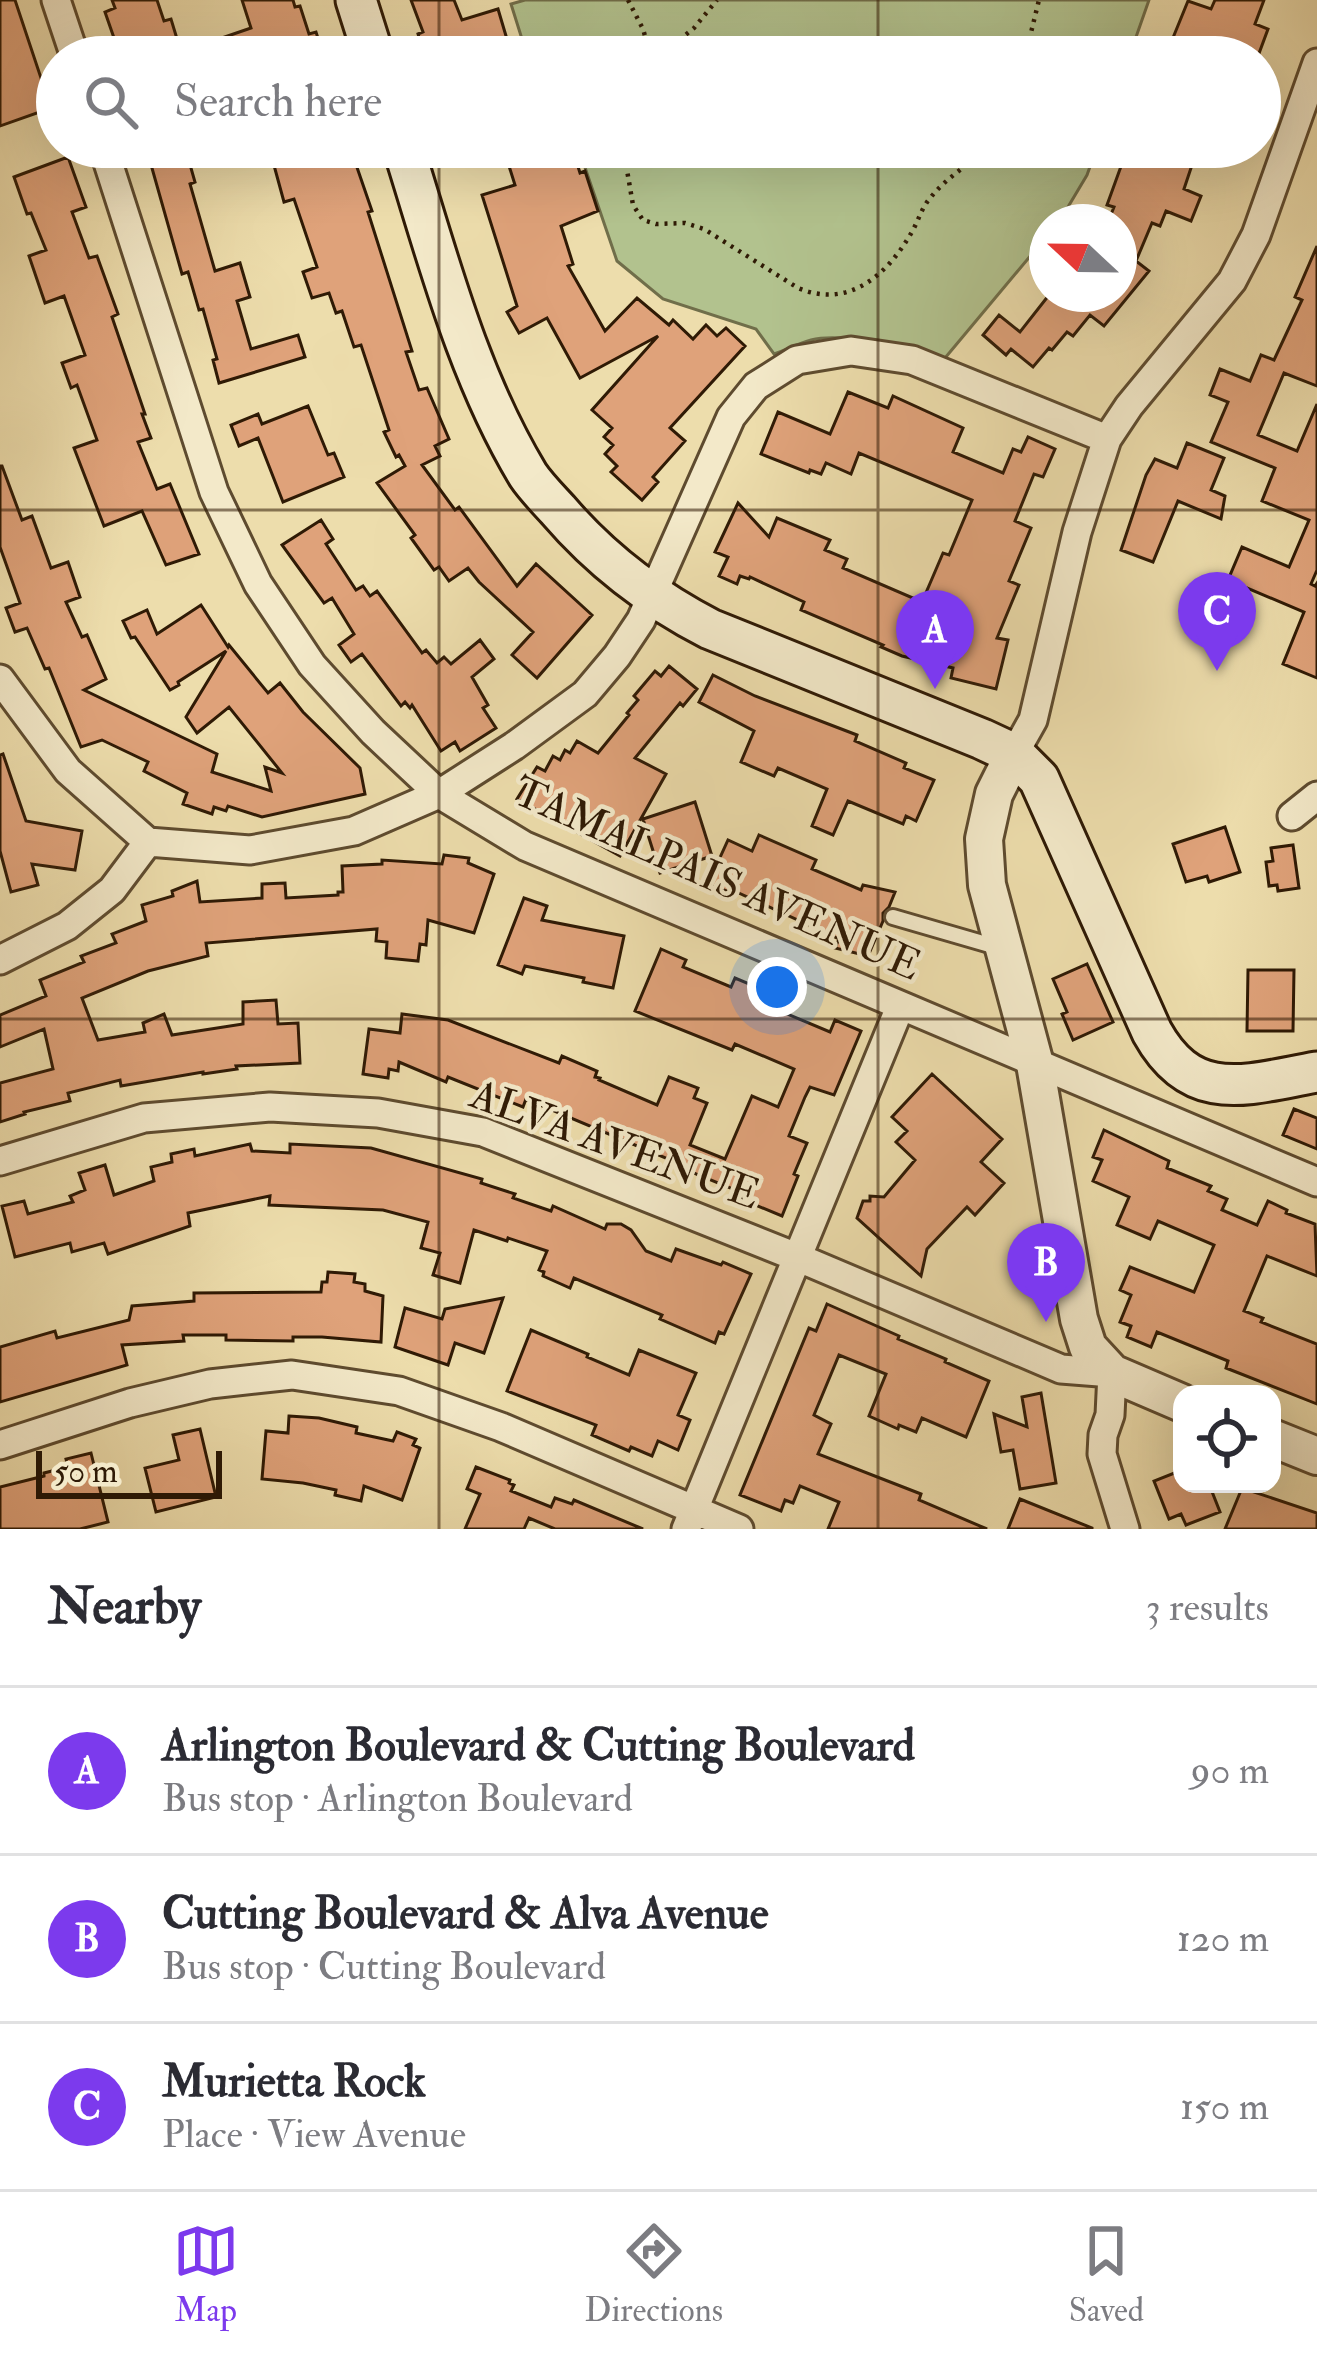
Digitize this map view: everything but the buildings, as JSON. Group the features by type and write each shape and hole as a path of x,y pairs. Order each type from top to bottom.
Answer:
{"main road":[{"path":"356,0 367,36"},
{"path":"410,168 483,391 530,478 584,541 681,614 710,629 1014,754 1039,779 1152,1032 1177,1067 1196,1078 1234,1085 1317,1072"}],"street":[{"path":"56,0 68,36"},
{"path":"1281,165 1317,63"},
{"name":"TAMALPAIS AVENUE","path":"111,168 214,492 258,584 312,665 439,794 525,846 1317,1182"},
{"path":"1173,1399 1112,1373 1088,1347 1079,1319 1035,1064 987,885 984,838 994,794 1033,720 1077,532 1107,439 1232,281 1256,236 1280,168"},
{"path":"0,679 68,771 148,842 250,850 354,831 439,794 585,694 640,620 731,417 756,386 797,360 851,351 912,360 1107,439"},
{"path":"1292,816 1317,796"},
{"path":"0,960 67,926 112,890 148,842"},
{"path":"690,1520 900,1007"},
{"name":"ALVA AVENUE","path":"0,1161 145,1118 270,1108 378,1113 483,1132 1061,1369 1112,1373"},
{"path":"1112,1373 1102,1454 1125,1529"},
{"path":"0,1445 130,1403 210,1384 292,1375 399,1390 501,1427 690,1520 739,1529"},
{"path":"1281,1442 1317,1456"}],"lane":[{"path":"893,917 1005,950"}],"path":[{"path":"628,0 646,36"},
{"path":"683,36 717,0"},
{"path":"1030,36 1039,0"},
{"path":"627,168 633,206 643,220 704,229 788,282 809,292 829,294 871,283 901,249 927,201 962,168"}],"green space":[{"path":"525,0 1149,0 1136,36 521,36 511,4"},
{"path":"585,168 1090,168 1070,204 1029,204 1029,258 945,358 841,338 811,340 774,354 756,329 663,299 617,261"}],"place":[{"name":"Murietta Rock","path":"1217,671"},
{"name":"Arlington Boulevard & Cutting Boulevard","path":"935,689"},
{"name":"Cutting Boulevard & Alva Avenue","path":"1046,1322"}]}
